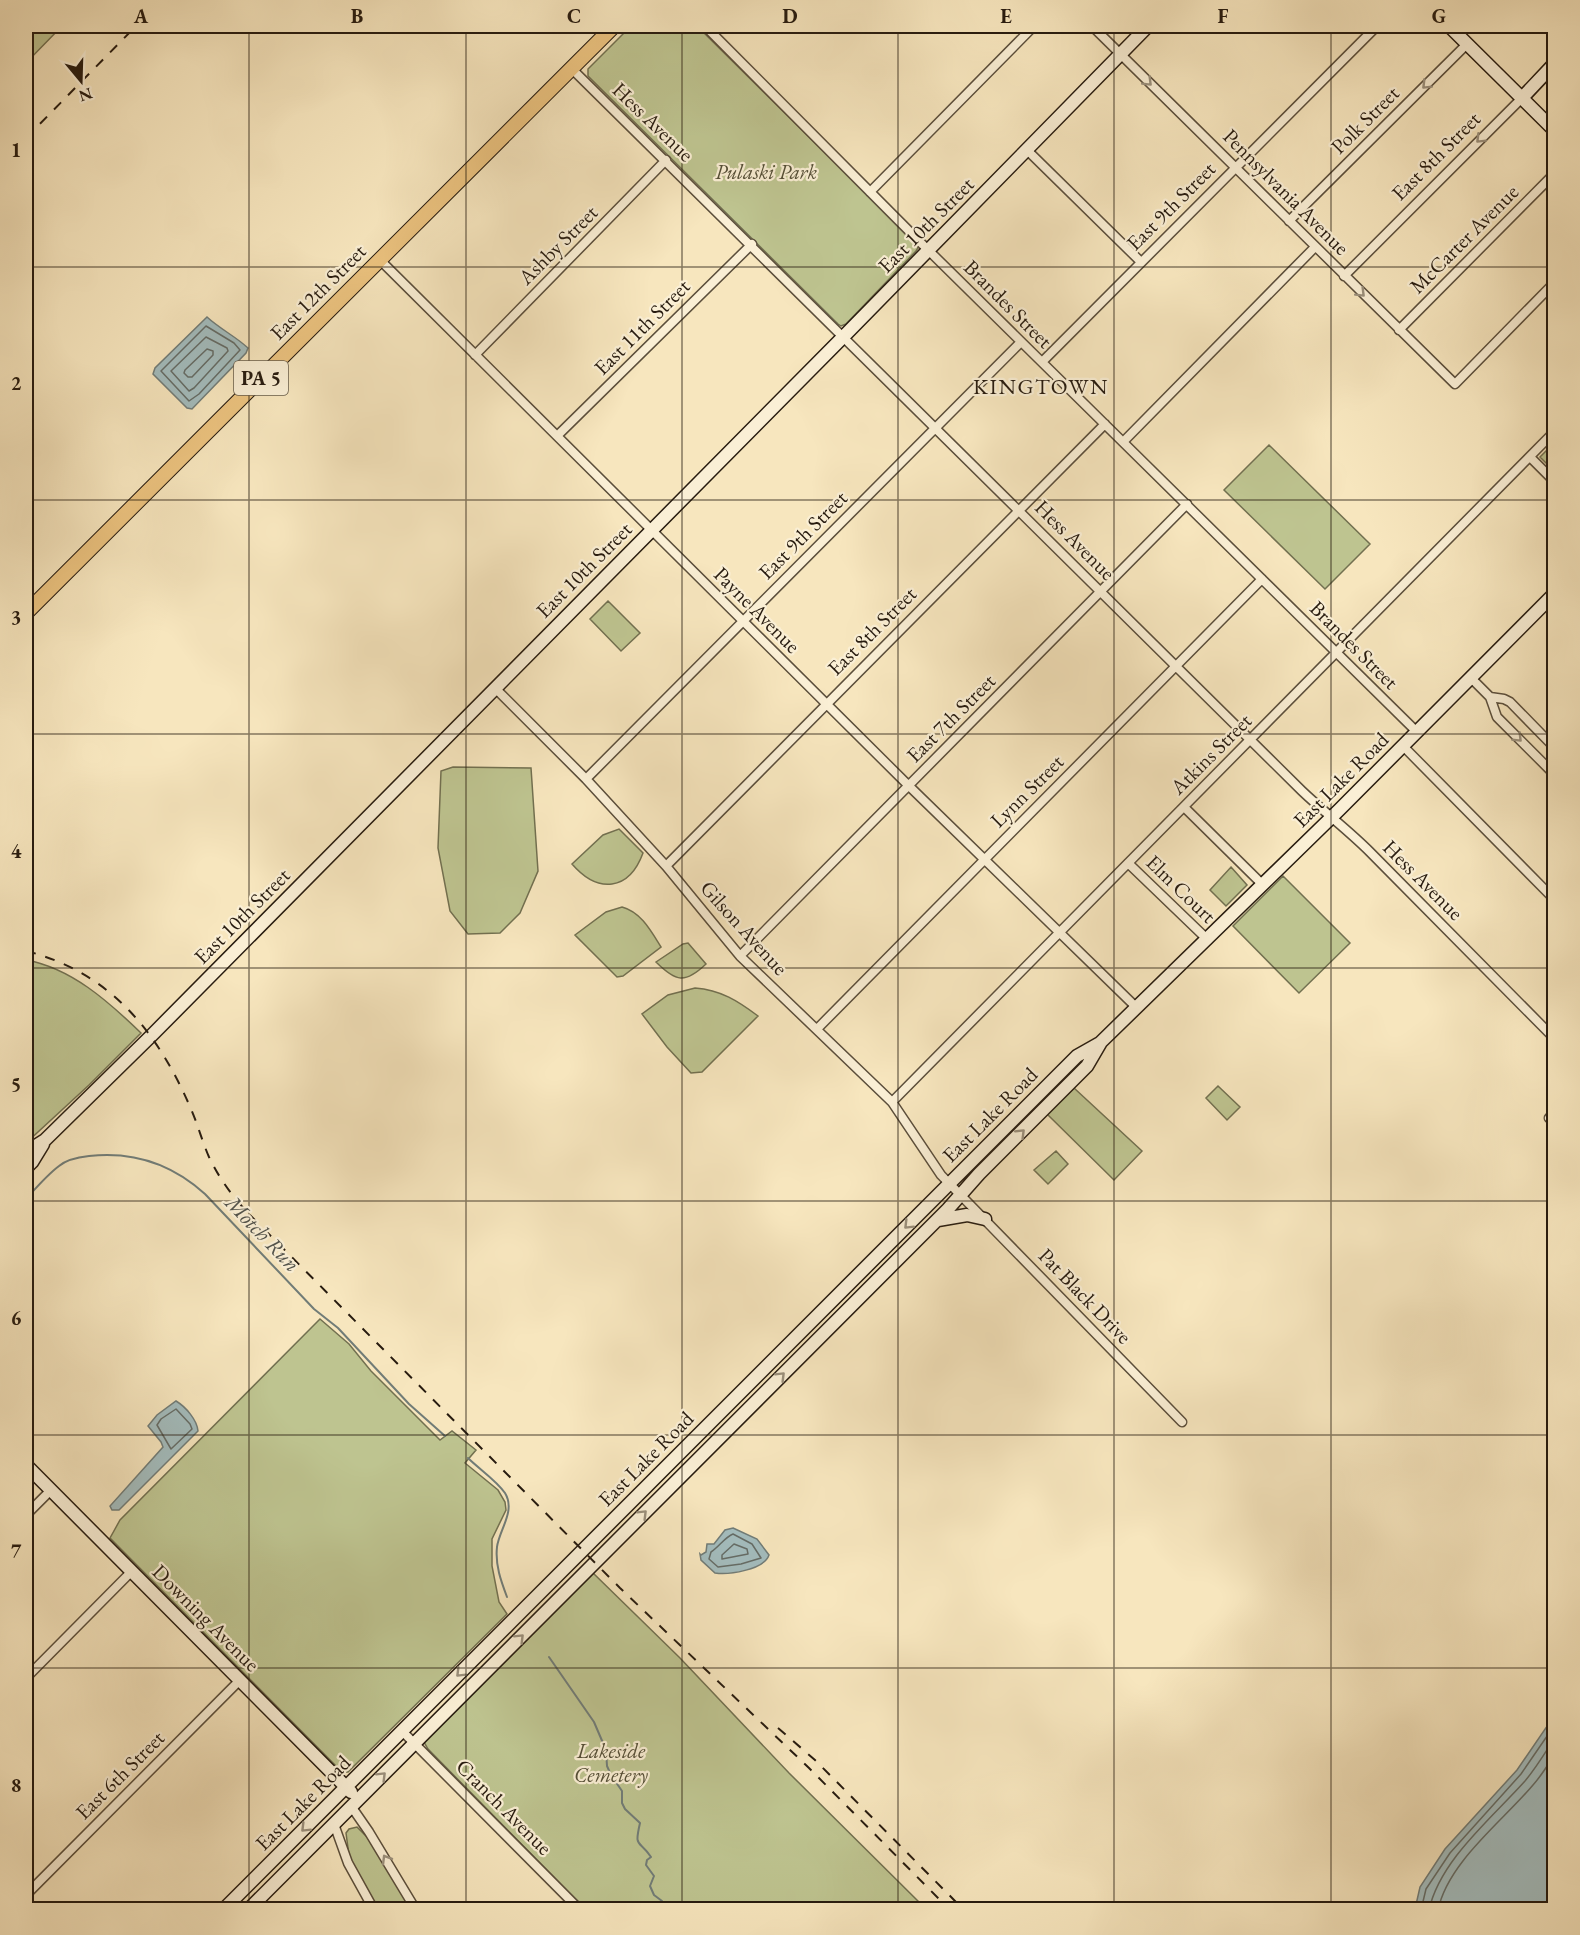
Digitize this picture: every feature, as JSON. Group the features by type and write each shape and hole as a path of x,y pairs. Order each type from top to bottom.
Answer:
{"main road":[{"name":"East 12th Street","path":"26,613 614,26"},
{"name":"East 10th Street","path":"26,1152 45,1140 844,336 1148,26"},
{"path":"1449,26 1554,130"},
{"name":"East 8th Street","path":"1522,98 1554,64"},
{"name":"East Lake Road","path":"223,1910 1077,1056 1101,1042 1208,940 1554,594"},
{"name":"East Lake Road","path":"248,1910 937,1221 1087,1066 1101,1042"},
{"name":"East 10th Street","path":"26,1168 45,1140"},
{"path":"937,1221 967,1215 985,1219"},
{"name":"Downing Avenue","path":"26,1465 346,1787 355,1803"}],"street":[{"name":"Brandes Street","path":"705,26 928,250 1417,732"},
{"path":"870,192 1034,26"},
{"name":"Pennsylvania Avenue","path":"1092,26 1455,384 1554,283"},
{"name":"East 9th Street","path":"1042,362 1377,26"},
{"name":"Polk Street","path":"1289,222 1467,44"},
{"name":"Hess Avenue","path":"571,68 752,244 1251,740 1341,823 1554,1038"},
{"name":"East 8th Street","path":"1344,276 1522,98"},
{"path":"1027,150 1141,262"},
{"name":"Ashby Street","path":"475,355 666,160"},
{"name":"McCarter Avenue","path":"1399,330 1554,174"},
{"name":"East 11th Street","path":"557,436 752,244"},
{"path":"1123,442 1315,247"},
{"name":"Payne Avenue","path":"380,260 909,786 1137,1008"},
{"name":"East 9th Street","path":"586,779 1021,342"},
{"name":"East 8th Street","path":"666,866 1105,424"},
{"name":"Atkins Street","path":"892,1102 1554,432"},
{"path":"1530,457 1554,481"},
{"name":"East 7th Street","path":"740,956 1187,504"},
{"name":"Lynn Street","path":"817,1029 1262,579"},
{"path":"1471,678 1490,697 1497,717 1553,770"},
{"name":"Gilson Avenue","path":"495,688 586,779 666,866 740,956 892,1102 930,1161 949,1184 962,1195"},
{"path":"1490,697 1510,702 1554,747"},
{"path":"1403,746 1554,899"},
{"path":"1184,807 1263,885"},
{"name":"Elm Court","path":"1128,863 1208,940"},
{"name":"Pat Black Drive","path":"962,1195 1182,1422"},
{"path":"26,1515 51,1490"},
{"path":"26,1678 132,1571"},
{"name":"East 6th Street","path":"26,1895 240,1680"},
{"name":"Cranch Avenue","path":"402,1731 580,1910"},
{"path":"355,1803 369,1832 416,1910"},
{"path":"334,1824 348,1863 374,1910"},
{"path":"26,1902 33,1910"}],"green space":[{"path":"26,26 62,26 26,63"},
{"name":"Pulaski Park","path":"631,26 697,26 917,244 916,251 846,324 841,326 838,324 588,76 588,69"},
{"path":"1554,443 1554,471 1540,457"},
{"path":"1269,445 1370,544 1325,589 1224,490"},
{"path":"608,601 640,633 621,651 590,619"},
{"path":"453,767 531,768 538,871 520,913 500,933 468,934 450,911 438,848 441,771"},
{"path":"619,829 643,853 630,875 612,884 602,884 582,874 572,864 603,835"},
{"path":"1231,867 1247,885 1226,906 1210,890"},
{"path":"1283,876 1350,943 1299,993 1233,926"},
{"path":"622,907 629,909 640,918 661,947 623,976 617,977 575,935 606,912"},
{"path":"688,943 706,964 692,975 675,977 656,962 683,944"},
{"path":"26,960 43,964 73,978 102,998 141,1033 26,1143"},
{"path":"695,988 729,997 758,1016 702,1072 691,1073 667,1047 642,1014 668,995"},
{"path":"1218,1086 1240,1107 1227,1120 1206,1098"},
{"path":"1074,1088 1142,1151 1114,1180 1047,1114"},
{"path":"1056,1151 1068,1164 1048,1184 1034,1170"},
{"path":"320,1319 349,1344 371,1371 440,1440 452,1431 476,1450 465,1463 498,1490 505,1502 506,1510 492,1539 492,1566 499,1602 507,1614 348,1772 342,1772 110,1538 120,1520"},
{"name":"Lakeside Cemetery","path":"592,1572 680,1658 789,1773 926,1909 585,1909 428,1749 424,1742"},
{"path":"357,1827 368,1838 412,1909 377,1909 350,1863 346,1833 349,1829"}],"water":[{"path":"207,317 248,348 246,353 192,409 187,408 153,374 155,368"},
{"path":"176,1401 190,1414 198,1431 119,1510 112,1510 110,1506 163,1447 148,1426 157,1415"},
{"path":"733,1528 757,1539 769,1555 766,1560 753,1568 715,1573 701,1560 700,1554 706,1552 707,1544 714,1544 725,1530"},
{"path":"1554,1709 1554,1909 1415,1909 1420,1887 1445,1849 1517,1770 1550,1722"}],"waterway":[{"name":"Motch Run","path":"26,1199 46,1177 62,1164 85,1156 106,1155 137,1158 166,1167 205,1194 314,1309 338,1328 409,1404 445,1436"},
{"name":"Motch Run","path":"468,1458 497,1484 508,1500 508,1514 497,1547 499,1573 507,1597"},
{"name":"Motch Run","path":"549,1657 594,1722 606,1750 607,1766 622,1791 622,1803 640,1823 638,1840 651,1857 647,1860 646,1865 654,1876 650,1886 666,1910"}],"railway":[{"path":"26,138 136,26"},
{"path":"26,951 56,961 83,974 128,1009 163,1055 191,1109 213,1165 226,1187 248,1213 620,1588 809,1768 950,1910"},
{"path":"778,1728 815,1760 961,1907"}],"district":[{"name":"KINGTOWN","path":"1041,386"}]}
